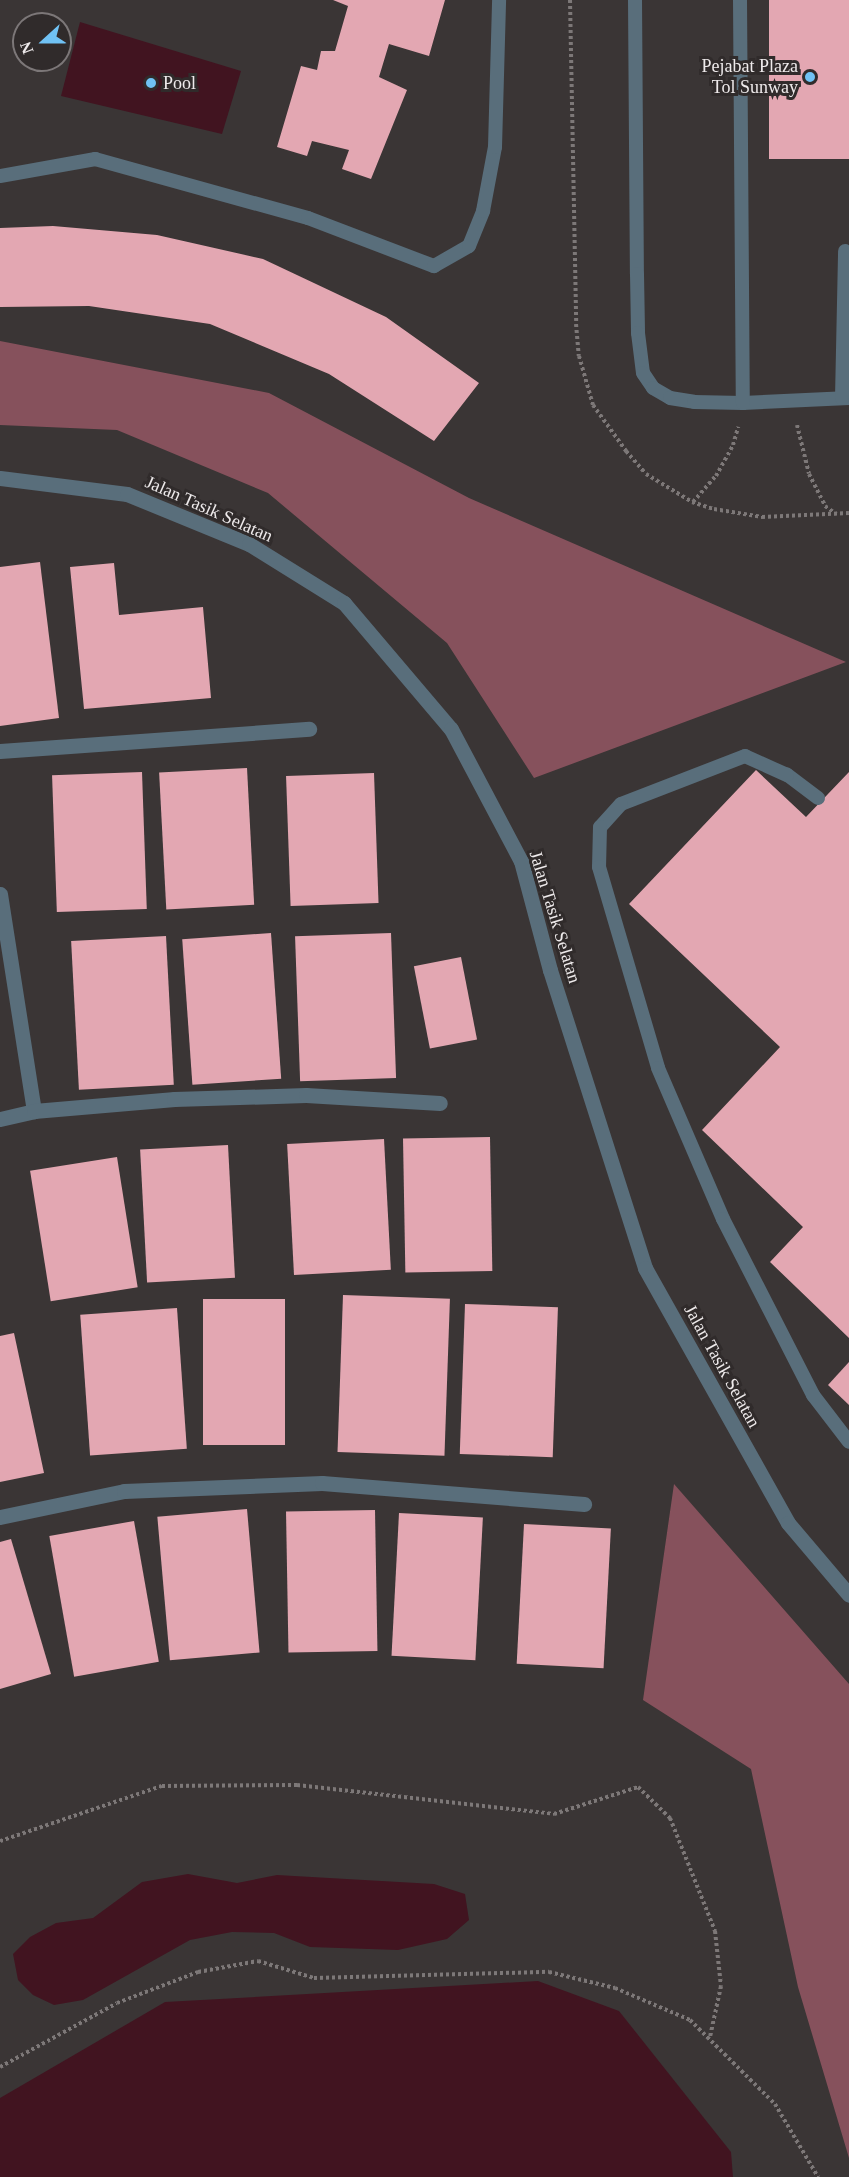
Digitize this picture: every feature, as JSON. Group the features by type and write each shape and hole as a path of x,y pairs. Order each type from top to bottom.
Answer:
{"street":[{"name":"Jalan Tasik Selatan","path":"0,478 127,494 249,543 344,603 451,729 521,861 550,969 645,1268 788,1523 849,1595"},
{"path":"0,751 309,729"},
{"path":"0,894 34,1111"},
{"path":"0,1119 34,1111 174,1099 306,1095 440,1103"},
{"path":"0,1517 124,1491 322,1483 584,1504"}],"lane":[{"path":"0,176 95,159 308,218 434,266 469,246 483,211 495,147 499,0"},
{"path":"635,0 638,333 643,373 653,388 670,398 694,402 744,403 846,398 845,251"},
{"path":"740,0 744,403"},
{"path":"818,798 787,775 745,756 621,804 600,827 599,867 658,1068 723,1219 813,1395 849,1442"}],"path":[{"path":"791,401 808,474 825,506 837,515"},
{"path":"693,502 716,476 734,445 744,403"},
{"path":"0,1842 162,1786 297,1785 554,1814 638,1787 670,1818 715,1931 721,1986 710,2037"},
{"path":"0,2067 117,2003 198,1972 258,1961 314,1978 549,1972 615,1988 690,2020 710,2037 775,2104 818,2177"}],"shaded area":[{"name":"Pool","path":"80,22 241,71 222,134 61,96 67,72 72,72 72,53"},
{"path":"0,341 269,393 469,498 846,662 534,778 447,643 268,493 117,430 0,425"},
{"path":"674,1484 849,1684 849,2158 798,1987 751,1769 643,1700"},
{"path":"188,1874 237,1883 277,1875 434,1884 465,1894 469,1920 447,1939 398,1950 310,1947 274,1933 232,1932 190,1940 83,2000 54,2005 33,1995 18,1980 13,1954 30,1937 56,1923 93,1918 142,1882"},
{"path":"538,1981 619,2011 731,2152 733,2177 0,2177 0,2098 165,2002"}],"building":[{"path":"333,0 445,0 429,56 389,44 379,77 407,90 371,179 342,169 349,150 312,141 307,156 277,147 301,66 317,70 321,51 335,51 348,6"},
{"name":"Pejabat Plaza Tol Sunway","path":"769,0 849,0 849,159 769,159"},
{"path":"53,226 157,235 263,259 386,317 479,383 434,441 329,374 210,324 89,306 0,307 0,228"},
{"path":"40,562 59,718 0,726 0,567"},
{"path":"114,563 119,615 203,607 211,698 84,709 70,567"},
{"path":"247,768 254,905 166,909 159,773"},
{"path":"756,770 806,817 849,772 849,1338 770,1262 803,1227 702,1130 780,1047 629,904"},
{"path":"142,772 147,909 57,912 52,775"},
{"path":"374,773 379,903 291,906 286,776"},
{"path":"271,933 281,1079 192,1085 182,939"},
{"path":"391,933 396,1078 300,1081 295,936"},
{"path":"166,936 174,1085 79,1090 71,941"},
{"path":"461,957 477,1039 430,1049 414,966"},
{"path":"490,1137 492,1271 405,1272 403,1139"},
{"path":"384,1139 391,1270 294,1275 287,1144"},
{"path":"228,1145 235,1278 147,1282 140,1150"},
{"path":"117,1157 138,1287 51,1301 30,1171"},
{"path":"343,1295 450,1299 444,1456 338,1452"},
{"path":"203,1299 285,1299 285,1445 203,1445"},
{"path":"465,1304 558,1307 553,1457 460,1454"},
{"path":"177,1308 187,1449 90,1455 80,1315"},
{"path":"14,1333 44,1473 0,1482 0,1336"},
{"path":"849,1362 849,1405 828,1385"},
{"path":"247,1509 260,1652 170,1660 157,1517"},
{"path":"375,1510 377,1651 288,1653 286,1512"},
{"path":"399,1513 483,1517 475,1660 392,1656"},
{"path":"134,1521 159,1662 74,1677 49,1536"},
{"path":"524,1524 611,1529 604,1668 517,1664"},
{"path":"11,1539 51,1674 0,1689 0,1542"}],"place":[{"name":"Pejabat Plaza Tol Sunway","path":"810,77"},
{"name":"Pool","path":"151,83"}]}
